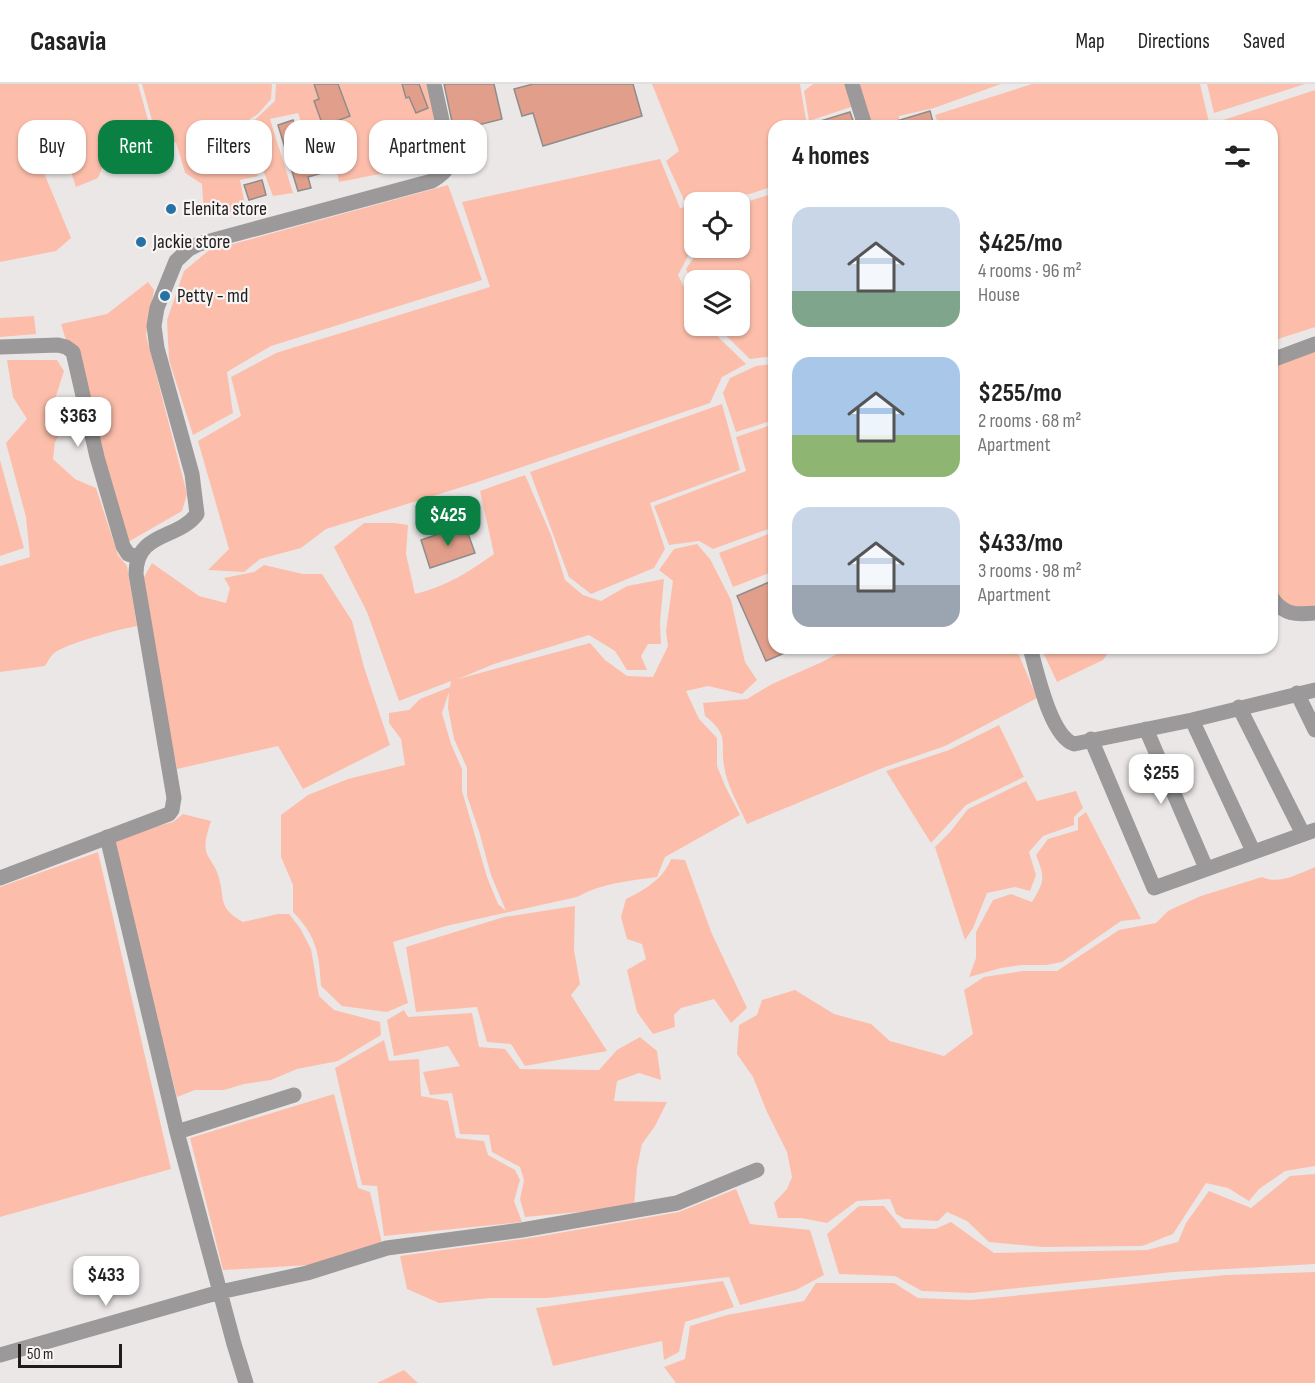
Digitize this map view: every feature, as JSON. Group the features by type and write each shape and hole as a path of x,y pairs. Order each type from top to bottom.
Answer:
{"street":[{"path":"0,878 169,814 174,805 136,574 136,562 148,544 190,521 197,514 192,474 157,348 154,326 157,308 176,261 189,249 200,244 432,181 440,176 448,168 450,161 434,84"},
{"path":"852,84 863,120"},
{"path":"1278,358 1315,344"},
{"path":"0,347 58,345 73,352 97,457 123,546 128,554 138,557"},
{"path":"1278,606 1291,613 1315,614"},
{"path":"1032,654 1053,721 1067,741 1074,744 1192,720 1315,690"},
{"path":"1297,693 1315,730"},
{"path":"1091,739 1154,888 1309,832 1239,707"},
{"path":"1192,720 1253,851"},
{"path":"1146,729 1206,868"},
{"path":"106,837 177,1132 246,1383"},
{"path":"177,1132 294,1095"},
{"path":"0,1354 220,1292 307,1273 387,1248 522,1230 676,1203 757,1170"}],"shaded area":[{"path":"0,84 138,84 148,120 98,120 100,174 98,178 76,187 72,174 86,174 86,120 18,120 18,174 44,174 71,238 56,251 0,262"},
{"path":"142,84 272,84 271,99 258,114 249,120 186,120 186,174 176,142 174,142 174,120 152,120"},
{"path":"276,84 427,84 436,120 369,120 369,174 380,174 339,182 337,174 357,174 357,120 300,120 298,113 270,120 254,120 275,101"},
{"path":"652,84 800,84 806,120 768,120 768,188 750,194 750,192 684,192 684,200 666,161 679,151"},
{"path":"813,84 847,84 854,106 809,120 804,91"},
{"path":"857,84 1001,84 934,108 899,116 899,120 870,120"},
{"path":"1032,84 1200,84 1209,120 937,120 935,115"},
{"path":"1207,84 1305,84 1214,113"},
{"path":"1315,90 1315,327 1278,339 1278,120 1223,120"},
{"path":"272,125 284,164 284,174 287,174 293,193 273,196 265,174 272,174"},
{"path":"660,159 680,208 684,207 684,258 687,258 678,275 684,287 684,336 717,336 746,364 722,377 710,403 475,483 326,529 301,548 260,559 244,572 208,570 229,549 198,441 241,416 231,377 276,353 490,287 462,202"},
{"path":"187,174 258,174 258,176 240,180 246,210 204,216 202,184"},
{"path":"448,185 482,280 271,346 227,372 233,413 193,435 169,360 167,320 184,271 208,251"},
{"path":"768,195 768,357 750,359 726,336 750,336 750,270 686,269 693,258 750,258 750,201"},
{"path":"148,282 154,290 146,335 187,494 182,511 128,542 61,324 107,314"},
{"path":"34,316 36,334 0,337 0,318"},
{"path":"1315,338 1315,605 1278,611 1278,351"},
{"path":"7,360 57,360 64,371 55,399 67,421 55,442 53,459 75,479 96,488 118,555 127,566 137,626 68,646 53,654 45,666 0,672 0,566 30,557 26,517 6,443 27,419 13,397"},
{"path":"768,365 768,422 736,432 723,393 730,378 756,366"},
{"path":"722,404 740,470 650,503 665,549 654,568 591,594 569,577 530,472"},
{"path":"768,426 768,529 713,549 699,541 669,545 654,506 746,471 736,437"},
{"path":"0,460 24,548 0,556"},
{"path":"525,475 551,535 565,580 583,595 601,601 627,586 664,579 660,622 661,644 648,644 641,656 647,670 627,670 615,651 589,635 494,664 458,679 590,643 605,660 627,676 653,677 668,646 666,631 673,581 659,570 674,549 697,544 710,559 731,600 745,662 757,680 742,694 708,686 686,691 699,719 717,738 717,766 740,815 665,857 657,877 626,881 586,892 577,897 446,926 393,942 408,1003 387,1012 342,1006 321,986 319,964 312,938 293,912 293,885 281,857 281,815 308,795 348,779 405,765 401,739 389,723 389,713 409,710 420,699 450,687 451,681 399,701 367,612 334,547 364,523 408,525 406,554 415,594 447,583 494,554 480,491","holes":["449,692 448,708 454,739 467,768 467,796 491,875 506,911 498,904 487,877 462,791 462,769 451,744 442,713"]},
{"path":"768,534 768,573 733,587 719,553"},
{"path":"152,563 199,596 226,603 230,588 224,578 254,572 264,565 303,574 322,574 352,621 364,667 390,745 303,789 278,746 177,769 163,701 144,577"},
{"path":"837,654 1019,654 1037,698 945,746 885,767 747,824 730,788 723,757 721,734 705,716 703,703 747,699 772,684"},
{"path":"1044,654 1107,654 1103,660 1057,682"},
{"path":"999,725 1024,777 966,805 931,843 886,771 949,750"},
{"path":"1026,781 1037,801 1076,791 1083,808 1074,817 1074,825 1043,836 1029,852 1036,875 1030,891 1015,887 987,893 973,928 965,940 935,847 968,809"},
{"path":"1086,812 1141,919 1121,921 1062,962 1001,968 969,977 976,958 976,932 993,900 1011,894 1032,902 1042,879 1036,855 1048,839 1078,830 1078,818"},
{"path":"183,814 211,821 206,838 206,850 217,872 223,902 229,912 243,922 278,914 289,914 300,928 311,949 319,996 334,1010 380,1022 381,1035 338,1061 297,1069 271,1080 224,1090 195,1090 177,1097 113,843 150,828 173,822"},
{"path":"98,852 171,1169 0,1217 0,887"},
{"path":"671,859 685,860 712,934 747,1008 731,1023 714,999 681,1008 674,1015 675,1027 653,1034 637,1012 627,970 646,959 642,944 627,939 621,917 626,899 653,883 664,872"},
{"path":"1315,867 1315,1166 1285,1171 1259,1189 1249,1201 1228,1188 1206,1183 1173,1234 1142,1246 1043,1247 989,1242 967,1221 947,1212 938,1221 905,1219 896,1214 890,1199 857,1201 827,1223 801,1218 778,1218 774,1203 787,1189 792,1177 787,1152 753,1077 737,1054 739,1025 757,1015 762,1000 795,990 834,1014 871,1024 890,1041 944,1056 973,1034 964,990 984,977 1022,971 1057,971 1119,930 1156,923 1168,911 1201,896 1262,877 1275,880 1289,878"},
{"path":"575,906 574,950 580,984 571,995 607,1051 525,1066 511,1044 487,1042 477,1007 416,1012 406,947 504,917"},
{"path":"404,1010 408,1017 472,1013 479,1047 505,1049 520,1069 599,1070 617,1050 640,1037 657,1051 661,1080 639,1073 617,1081 614,1101 667,1102 655,1126 642,1144 637,1168 634,1207 525,1217 520,1199 524,1180 520,1167 492,1152 489,1135 460,1134 452,1093 430,1095 423,1072 460,1066 448,1046 394,1056 387,1020"},
{"path":"384,1040 389,1061 419,1059 421,1096 448,1101 456,1138 484,1141 488,1155 515,1170 520,1180 514,1201 522,1222 384,1236 377,1186 362,1185 335,1068"},
{"path":"334,1094 358,1188 370,1192 382,1243 311,1265 223,1270 190,1138"},
{"path":"1315,1174 1315,1264 1173,1272 971,1293 922,1291 895,1276 839,1274 827,1234 859,1206 884,1206 902,1228 935,1229 951,1222 994,1253 1147,1250 1178,1242 1186,1223 1209,1191 1251,1208 1290,1176"},
{"path":"736,1189 750,1224 810,1230 824,1275 796,1290 740,1305 729,1277 547,1298 490,1298 439,1303 407,1289 400,1256 536,1237 679,1212"},
{"path":"1315,1272 1315,1383 676,1383 664,1367 685,1359 690,1326 727,1315 804,1301 816,1283 894,1283 918,1298 971,1300 1226,1275"},
{"path":"723,1281 734,1307 685,1322 679,1352 664,1360 662,1341 553,1366 536,1308"},
{"path":"404,1370 418,1383 377,1383"}],"building":[{"path":"314,84 338,84 350,116 339,120 321,120 314,101 319,99"},
{"path":"402,84 419,84 428,108 416,113 409,97 406,98"},
{"path":"444,84 494,84 502,119 487,123 487,120 452,120"},
{"path":"533,84 633,84 642,116 543,146 533,113 522,116 514,89"},
{"path":"930,111 932,120 900,120"},
{"path":"850,112 853,120 824,120"},
{"path":"284,123 284,145 278,125"},
{"path":"293,174 318,174 308,177 311,188 298,191"},
{"path":"262,180 266,195 249,200 244,185"},
{"path":"465,525 475,553 430,568 421,540"},
{"path":"768,583 768,654 782,654 766,661 737,596"}],"place":[{"name":"Elenita store","path":"171,209"},
{"name":"Jackie store","path":"141,242"},
{"name":"Petty - md","path":"165,296"}]}
